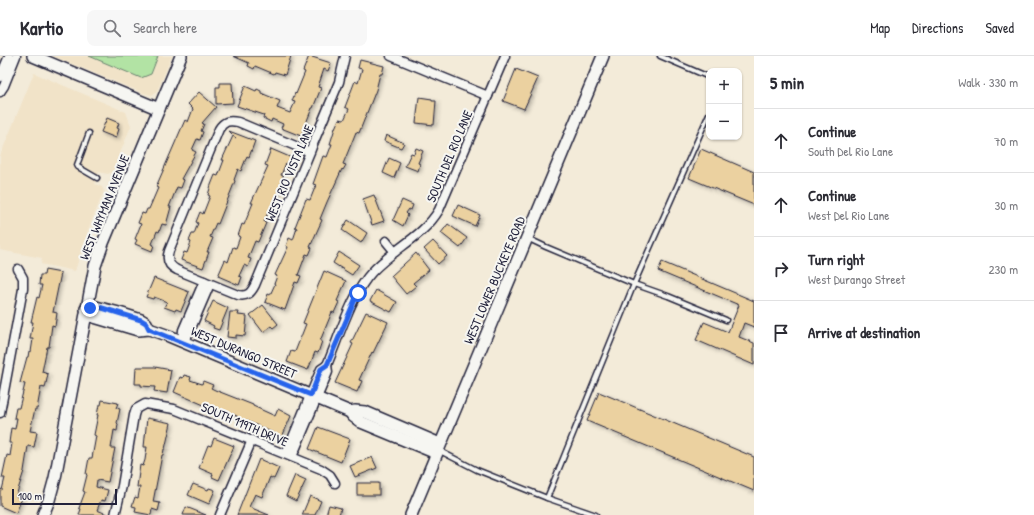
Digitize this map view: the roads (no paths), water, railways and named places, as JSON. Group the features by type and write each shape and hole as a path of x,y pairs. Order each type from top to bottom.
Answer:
{"street":[{"path":"0,77 9,56"},
{"path":"0,92 4,86 16,56"},
{"path":"33,56 159,108"},
{"name":"WEST WHYMAN AVENUE","path":"43,515 49,500 54,478 95,266 100,250 181,56"},
{"name":"WEST RIO VISTA LANE","path":"207,282 238,295 247,296 255,285 337,89 346,56"},
{"path":"391,56 488,96"},
{"name":"SOUTH DEL RIO LANE","path":"289,456 314,397 321,369 327,365 360,288 372,272 421,231 436,216 505,56"},
{"name":"WEST LOWER BUCKEYE ROAD","path":"411,515 603,56"},
{"path":"182,342 189,333 207,282 177,270 168,262 167,258 221,126 227,121 238,122 310,152"},
{"path":"386,241 395,252"},
{"path":"0,413 2,387 23,289 23,278 18,269"},
{"name":"WEST DURANGO STREET","path":"86,309 94,317 138,330 149,329 182,342 350,412 361,422 438,449"},
{"name":"SOUTH 119TH DRIVE","path":"115,515 120,496 134,415 139,406 149,404 174,409 252,440 325,472 335,483"},
{"path":"220,515 252,440"}],"lane":[{"path":"660,56 706,76"},
{"path":"547,498 634,284 706,121"},
{"path":"89,132 77,165 97,178"},
{"path":"527,238 634,284 668,296 726,320"},
{"path":"438,449 478,470 547,498 596,515"}]}
